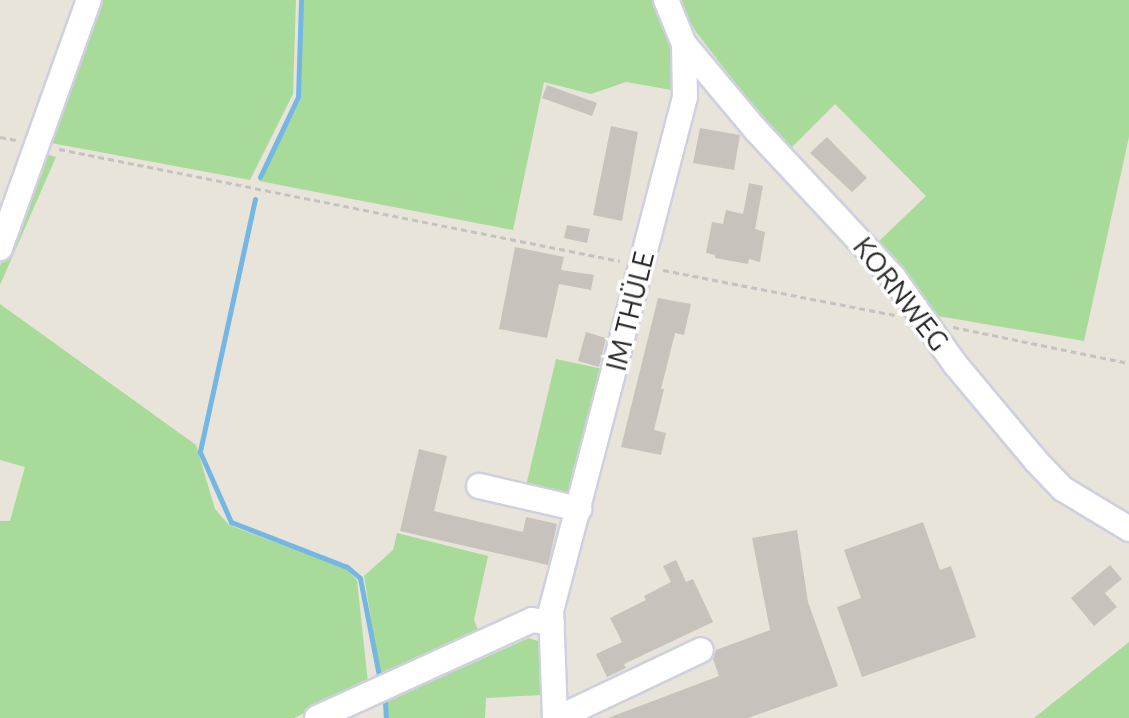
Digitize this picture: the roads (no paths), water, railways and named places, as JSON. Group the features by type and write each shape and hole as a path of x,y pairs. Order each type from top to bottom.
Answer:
{"street":[{"path":"0,248 89,0"},
{"name":"IM THÜLE","path":"556,718 551,611 685,97 684,44 666,0"},
{"name":"KORNWEG","path":"684,44 756,130 893,277 955,364 1063,489 1129,529"},
{"path":"479,486 579,509"},
{"path":"317,718 532,620 552,623"},
{"path":"556,718 701,650"}],"waterway":[{"path":"260,177 298,97 301,0"},
{"path":"255,199 200,452 231,522 347,567 360,578 380,681"},
{"path":"385,701 386,718"}]}
